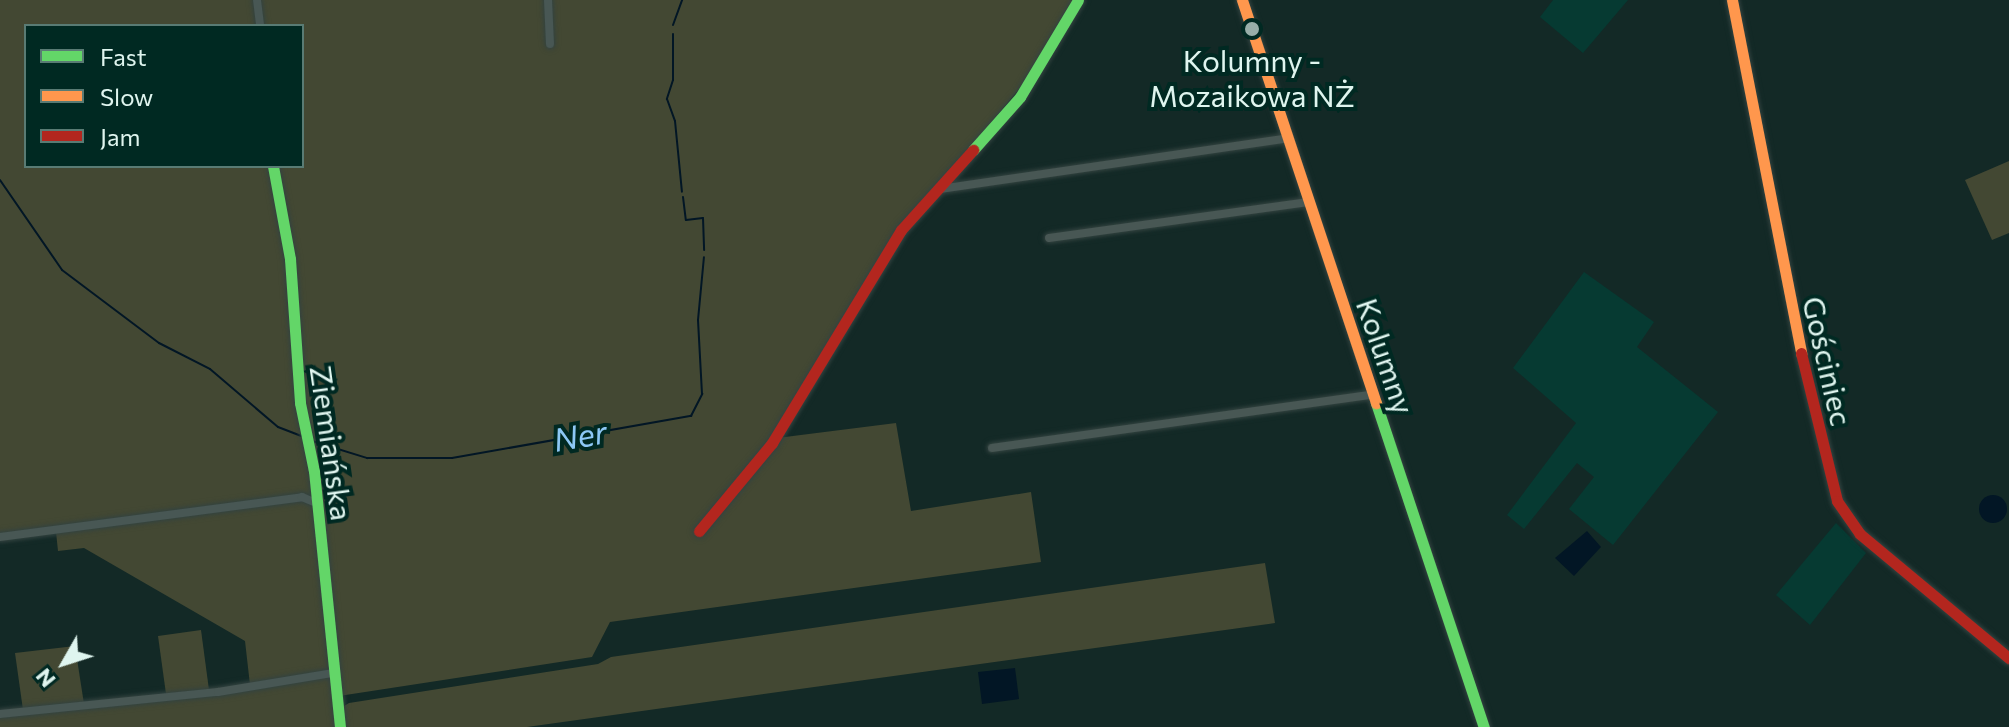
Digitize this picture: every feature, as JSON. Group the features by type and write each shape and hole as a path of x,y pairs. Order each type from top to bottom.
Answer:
{"street":[{"path":"257,0 260,24"},
{"path":"548,0 550,44"},
{"path":"699,531 772,443 896,237 1020,97 1078,0"},
{"name":"Kolumny","path":"1242,0 1484,727"},
{"name":"Gościniec","path":"1732,0 1793,317 1837,501 1860,534 2009,658"},
{"path":"939,189 1288,138"},
{"name":"Ziemiańska","path":"273,168 290,259 300,403 316,503 340,727"},
{"path":"1049,238 1309,202"},
{"path":"992,448 1374,394"},
{"path":"0,537 302,497 316,503"},
{"path":"0,714 218,692 333,673"}],"shaded area":[{"path":"0,0 1074,0 1035,70 908,221 777,438 896,423 911,511 1031,492 1041,562 610,622 592,657 339,696 337,727 0,727 0,717 311,680 250,685 245,641 84,548 58,551 56,532 0,536"},
{"path":"1553,0 1628,0 1583,53 1540,17"},
{"path":"2009,161 2009,233 1992,240 1965,180"},
{"path":"1584,272 1654,322 1637,347 1718,412 1613,545 1569,509 1594,477 1577,463 1524,529 1507,515 1576,423 1513,368"},
{"path":"1836,523 1866,553 1810,625 1776,595"},
{"path":"1265,563 1275,623 527,727 346,727 344,706 349,703 598,664 611,657"},
{"path":"201,630 209,690 166,694 158,636"},
{"path":"75,646 84,704 23,710 15,653"}],"water":[{"path":"1993,495 2003,499 2007,509 2003,519 1993,523 1983,519 1979,509 1983,499"},
{"path":"1587,531 1601,547 1574,576 1555,558"},
{"path":"1015,668 1019,699 982,704 978,672"}],"waterway":[{"name":"Ner","path":"673,25 682,0"},
{"name":"Ner","path":"673,34 673,80 667,99 675,121 682,192"},
{"name":"Ner","path":"0,180 62,270 159,343 210,369 278,427 301,436"},
{"name":"Ner","path":"683,197 686,220 703,218 704,250"},
{"name":"Ner","path":"312,441 367,458 452,458 691,416 702,394 698,320 704,257"}],"traffic: fast":[{"path":"973,150 1020,97 1078,0"},
{"path":"273,168 290,259 300,403 314,471 340,727"},
{"path":"1376,403 1484,727"}],"traffic: slow":[{"path":"1242,0 1376,403"},
{"path":"1732,0 1801,353"}],"traffic: jam":[{"path":"699,531 772,443 901,230 973,150"},
{"path":"1801,353 1837,501 1860,534 2009,658"}],"place":[{"name":"Kolumny - Mozaikowa NŻ","path":"1252,29"}]}
